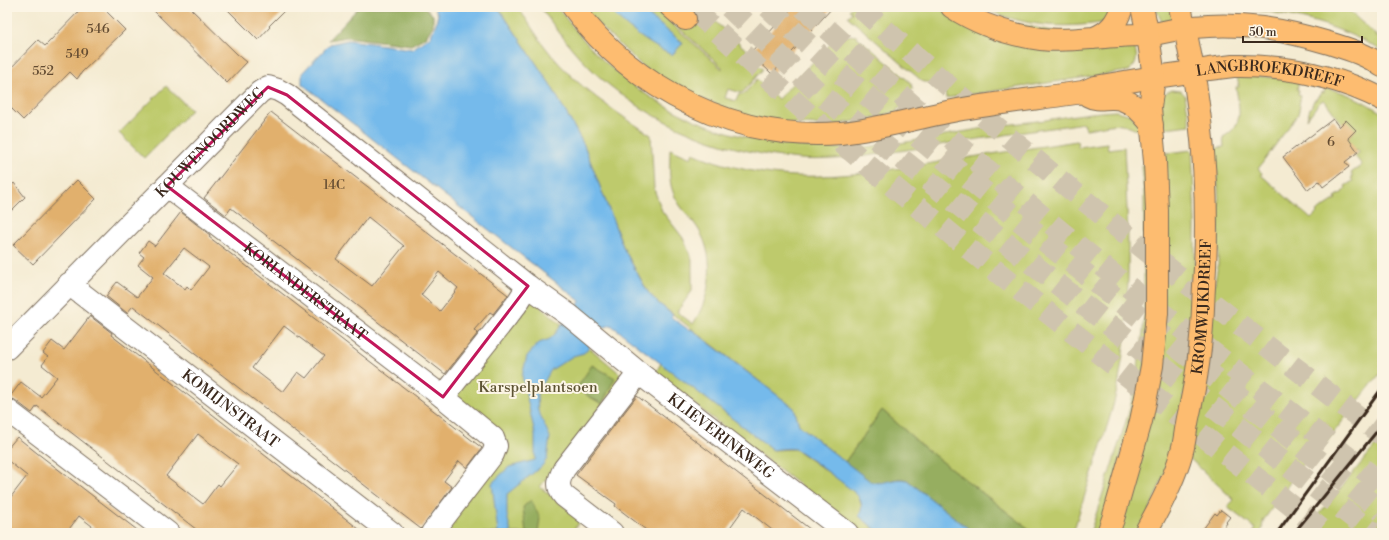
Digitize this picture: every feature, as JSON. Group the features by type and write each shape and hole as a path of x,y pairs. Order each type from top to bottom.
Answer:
{"main road":[{"name":"LANGBROEKDREEF","path":"573,7 595,33 616,54 634,70 654,83 689,104 707,112 765,129 798,132 846,132 880,127 964,109 1083,92 1094,87 1233,66 1279,68 1297,71 1349,85 1382,99"},
{"path":"952,7 967,16 986,24 1015,34 1042,39 1077,39 1122,35 1148,35 1192,27 1236,25 1282,30 1361,53 1382,66"},
{"path":"1094,38 1112,28 1122,7"},
{"path":"1108,533 1141,421 1149,384 1154,350 1158,295 1157,210 1150,108 1154,77 1142,7"},
{"name":"KROMWIJKDREEF","path":"1145,533 1167,491 1183,448 1202,337 1206,259 1206,193 1201,124 1194,72 1180,7"},
{"path":"1083,92 1096,99 1113,97 1127,101 1135,106 1152,125"}],"street":[{"name":"KOUWENOORDWEG","path":"7,348 260,92 268,88 278,90 287,95 528,286"},
{"name":"KORIANDERSTRAAT","path":"167,186 444,398 493,438 496,446 493,454 432,533"},
{"name":"KOMIJNSTRAAT","path":"69,284 386,531"},
{"name":"KLIEVERINKWEG","path":"528,286 570,315 639,373 847,533"},
{"path":"444,398 516,305 528,286"},
{"path":"612,533 588,526 561,492 559,481 564,469 639,373"},
{"path":"7,410 168,533"}],"highlighted area":[{"path":"268,87 287,95 528,286 443,397 167,186"}],"green space":[{"path":"359,7 424,7 433,15 433,26 426,37 411,45 347,37 328,40"},
{"path":"498,7 517,7 545,47 560,65 597,98 651,135 654,189 662,211 683,238 692,259 692,291 677,312 693,324 704,302 707,290 709,278 708,253 699,230 681,207 671,187 670,149 691,158 693,153 724,164 756,172 789,176 805,176 880,171 1077,141 1078,147 1107,143 1108,149 1124,147 1128,237 1128,296 1123,356 1112,411 1073,533 1034,533 926,449 882,410 845,462 799,425 794,408 657,302 648,292 624,249 584,145 550,84"},
{"path":"540,7 557,7 579,35 621,76 649,96 678,113 709,126 742,136 775,143 809,147 843,148 877,146 997,126 1090,113 1116,111 1131,115 1144,131 1117,125 1086,129 1084,123 860,157 807,159 762,154 735,148 681,129 632,102 609,85 581,59"},
{"path":"580,7 606,7 647,41 672,55 682,43 638,7 653,7 722,69 722,67 679,28 699,7 752,55 751,59 763,69 742,93 728,89 725,98 736,101 739,94 743,95 757,79 778,99 835,39 851,35 855,35 912,84 911,86 913,88 902,103 904,107 897,109 898,111 830,126 752,120 656,79"},
{"path":"852,7 941,7 947,11 1133,46 1136,53 1136,60 1131,69 1128,71 946,98 945,93 938,88 935,88 928,82 923,82 848,17 852,12 849,10"},
{"path":"980,7 1117,7 1108,22 1058,26 1043,25 1013,19"},
{"path":"1155,7 1171,7 1174,19 1162,22"},
{"path":"1224,7 1345,7 1382,41 1382,51 1345,32 1306,19 1266,11"},
{"path":"1245,75 1299,80 1297,90 1299,90 1298,95 1301,96 1298,114 1258,169 1262,173 1261,175 1311,219 1317,213 1316,212 1336,199 1335,197 1343,192 1346,188 1345,186 1353,181 1351,178 1353,177 1351,173 1362,165 1355,156 1360,152 1357,149 1353,152 1345,141 1356,130 1346,121 1342,124 1325,101 1323,100 1319,103 1307,119 1314,100 1320,96 1321,92 1324,93 1325,88 1332,89 1355,98 1382,113 1382,371 1319,451 1307,458 1263,521 1262,530 1259,533 1253,533 1256,529 1227,507 1234,500 1185,454 1218,265 1219,207 1216,148 1224,147 1223,137 1235,127 1238,121 1239,109 1236,87 1239,87 1237,76"},
{"path":"166,86 191,110 144,158 119,133"},
{"path":"1171,90 1181,91 1185,95 1190,125 1157,129 1162,95"},
{"path":"1192,150 1195,222 1195,293 1182,431 1140,533 1131,533 1120,529 1141,460 1159,154"},
{"path":"1142,165 1151,165 1150,347 1100,533 1090,533 1128,415 1134,391 1143,332 1144,202"},
{"name":"Karspelplantsoen","path":"532,299 624,377 540,487 581,520 571,533 440,533 509,444 453,397"},
{"path":"661,363 773,450 795,449 845,484 858,495 866,522 880,533 862,533 655,374"},
{"path":"592,365 615,378 602,404 576,389"},
{"path":"882,410 926,449 1034,533 974,533 907,480 899,479 876,484 869,481 845,462"},
{"path":"1382,438 1382,533 1303,533"},
{"path":"531,500 540,518 538,533 526,533 523,507"}],"water":[{"path":"434,7 498,7 550,84 584,145 624,249 637,273 648,292 657,302 673,315 671,317 689,330 691,329 794,408 799,425 870,481 879,483 897,479 907,480 974,533 880,533 859,516 861,503 858,496 838,479 795,449 773,450 611,325 600,329 597,337 584,353 573,356 551,370 537,394 538,411 550,437 547,459 542,466 507,494 507,515 511,533 498,533 492,483 509,467 535,460 535,434 522,376 527,356 539,343 550,339 555,334 569,315 575,311 580,301 302,84 302,73 330,44 348,40 412,49 431,36 438,14"},
{"path":"606,7 638,7 683,43 672,55 663,51 637,34"}],"building":[{"path":"83,7 102,7 125,30 82,72 77,79 70,72 23,120 7,104 7,72 38,40 45,46"},
{"path":"150,7 189,7 247,62 227,83"},
{"path":"225,7 288,7 269,26 270,27 258,40"},
{"path":"793,7 833,7 772,74 750,53"},
{"path":"271,112 508,295 493,314 490,312 474,330 478,333 445,374 231,208 226,215 204,198","holes":["368,217 404,246 372,286 336,259","439,272 458,288 440,311 421,295"]},
{"path":"1333,119 1339,127 1346,120 1356,130 1348,138 1358,152 1345,162 1349,167 1323,187 1319,181 1308,190 1283,157"},
{"path":"77,180 96,199 33,264 13,245"},
{"path":"14,183 25,197 7,215 7,190"},
{"path":"181,212 210,235 209,237 482,448 467,468 459,461 444,481 452,487 421,529 133,306 127,313 106,296 117,282 137,297 153,277 138,265 144,257 139,253 148,241 155,246","holes":["184,248 209,267 191,290 187,286 185,289 164,273","284,326 324,356 306,378 298,372 283,392 252,368"]},
{"path":"90,316 112,333 111,335 364,533 201,533 37,406 32,413 15,400 9,398 21,382 41,397 57,377 42,365 48,357 43,353 52,341 64,350","holes":["198,434 238,464 220,486 218,484 203,504 166,476"]},
{"path":"637,396 815,533 776,533 744,508 726,533 650,533 615,506 616,504 576,475"},
{"path":"17,437 141,533 101,533 79,516 66,533 7,533 7,502 27,476 7,460 7,449"},
{"path":"1221,510 1230,517 1220,533 1200,533 1215,513 1217,515"}],"tunnel":[{"path":"729,7 819,93 1041,271 1373,533"},
{"path":"768,7 837,71 1057,251 1382,511"},
{"path":"803,7 914,107 1066,236 1139,295 1382,484"},
{"path":"860,7 986,119 1051,173 1182,279 1382,435"},
{"path":"694,10 816,121 896,189 1023,293 1326,533"}],"railway":[{"path":"1277,533 1382,388"},
{"path":"1294,533 1382,425"}]}
